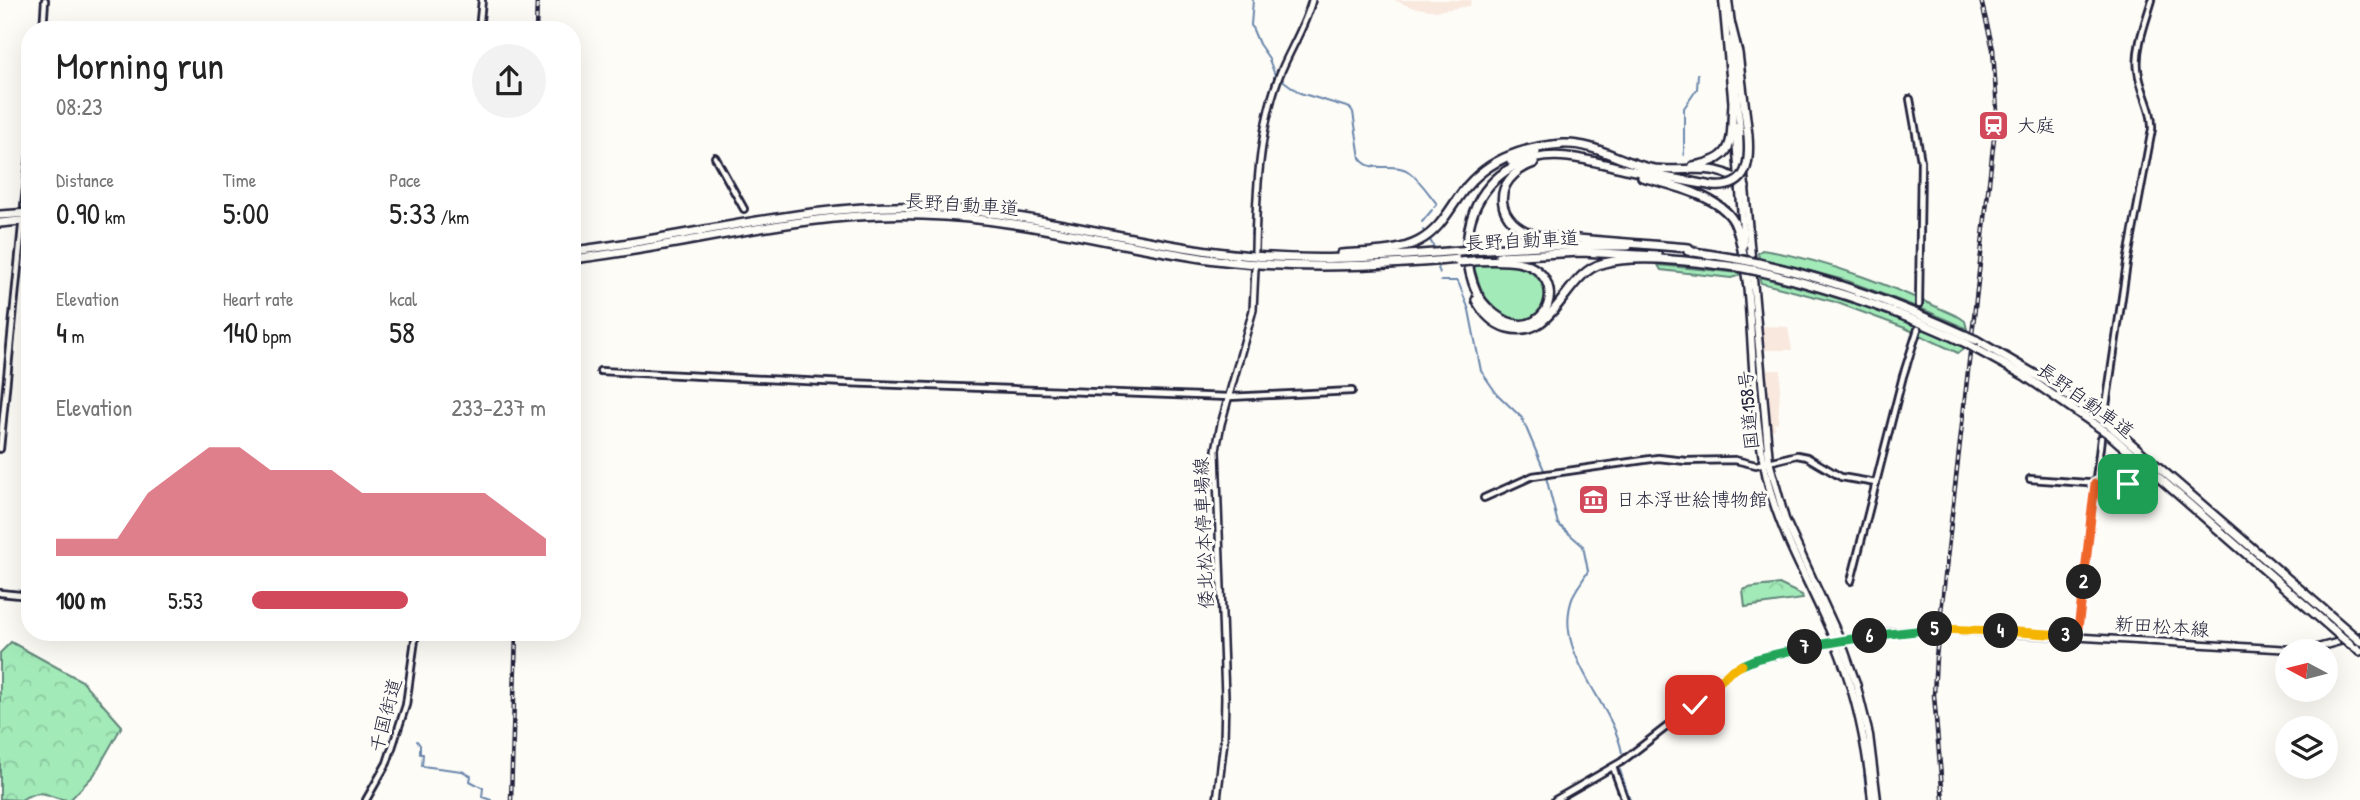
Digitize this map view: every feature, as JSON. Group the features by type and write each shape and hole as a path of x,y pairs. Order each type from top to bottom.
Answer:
{"highway":[{"name":"国道158号","path":"1726,0 1745,187 1766,462"},
{"name":"国道158号","path":"1726,0 1748,286 1766,462 1785,519 1856,682 1869,736 1877,800"},
{"path":"1472,256 1511,261 1535,269 1545,280 1549,288 1548,302 1544,311 1531,321 1521,324 1505,321 1490,312 1481,300 1470,275 1468,237 1478,201 1498,176 1523,161 1559,157 1713,186 1731,184 1746,171 1749,158 1748,135 1738,53 1730,21"},
{"path":"1668,170 1712,162 1725,154 1731,141 1733,104"},
{"path":"1274,257 1362,252 1414,243 1434,230 1468,184 1487,166 1518,152 1553,146 1571,144 1611,153 1641,166 1668,170 1721,171 1739,180 1745,187"},
{"path":"1553,146 1520,157 1501,167 1484,184 1470,208 1463,237 1464,267 1472,294 1492,320 1505,327 1518,329 1539,323 1552,313 1580,275 1604,263 1656,260 1738,263"},
{"path":"1559,157 1528,165 1507,181 1502,193 1503,205 1507,216 1515,225 1539,236 1667,245 1689,248 1692,252"},
{"path":"1608,165 1689,191 1725,210 1738,233 1748,286"},
{"name":"長野自動車道","path":"581,250 819,213 865,208 921,207 1009,215 1184,247 1274,257 1459,257"},
{"path":"0,215 21,211"},
{"name":"長野自動車道","path":"581,258 820,220 920,214 1008,222 1217,260 1304,266 1387,264 1581,245 1692,252 1758,267 1872,303 1976,344 2053,385 2112,427 2360,641"},
{"path":"0,223 21,221"},
{"name":"長野自動車道","path":"1472,256 1617,253 1738,263"},
{"name":"長野自動車道","path":"1976,344 2109,434 2360,651"},
{"name":"国道158号","path":"1838,641 1858,712 1870,774 1872,800"}],"main road":[{"path":"1255,251 1259,179 1270,107 1280,75 1304,26 1312,0"},
{"name":"倭北松本停車場線","path":"1217,800 1224,741 1225,696 1215,463 1217,438 1253,310 1255,269"},
{"name":"新田松本線","path":"1838,641 1925,629 2301,650 2360,636"}],"street":[{"path":"44,21 45,0"},
{"path":"480,21 482,0"},
{"path":"2105,412 2129,251 2152,129 2138,71 2152,0"},
{"path":"1910,99 1921,161 1919,305"},
{"path":"715,157 744,209"},
{"path":"0,449 21,236"},
{"path":"1851,582 1903,376 1918,329"},
{"path":"600,371 1229,397 1352,391"},
{"path":"2077,636 2101,438"},
{"path":"1484,498 1534,476 1658,458 1686,461 1735,460 1756,465 1797,455 1807,457 1841,477 1875,483"},
{"path":"2030,480 2128,484 2138,477"},
{"path":"0,593 21,595"},
{"name":"千国街道","path":"366,800 387,763 406,705 415,641"},
{"path":"1555,800 1614,767 1695,705 1731,671 1756,659 1838,641"},
{"path":"1614,767 1625,800"}],"shaded area":[{"path":"1394,0 1471,0 1470,6 1436,11 1411,7"},
{"path":"1762,326 1788,327 1792,350 1764,350"},
{"path":"1766,370 1781,370 1778,423 1774,423 1775,429 1771,430"}],"green space":[{"path":"1762,250 1838,268 1888,286 1959,317 1965,321 1967,329 1848,281 1759,258 1758,253"},
{"path":"1481,264 1520,266 1537,274 1543,281 1545,295 1544,304 1537,316 1515,322 1491,306 1483,295 1474,267"},
{"path":"1658,265 1740,273 1731,278 1661,270"},
{"path":"1759,277 1864,307 1965,348 1958,353 1905,328 1835,302 1761,283"},
{"path":"1779,584 1802,595 1803,599 1745,607 1743,590"},
{"path":"11,642 82,681 122,726 94,775 70,800 42,793 21,800 0,799 0,653"}],"waterway":[{"path":"1251,235 1258,151 1265,109 1275,75 1251,25 1253,0"},
{"path":"1684,155 1684,108 1697,89 1698,74"},
{"path":"1281,79 1300,93 1350,108 1353,112 1360,158 1364,163 1375,167 1406,170 1419,181 1437,204 1434,207"},
{"path":"1422,222 1432,210"},
{"path":"1430,240 1434,247"},
{"path":"1438,268 1440,273"},
{"path":"1441,281 1457,281 1459,284 1469,310 1481,371 1497,394 1522,418 1544,470"},
{"path":"1546,477 1558,524 1583,546 1588,571 1574,594 1569,615 1570,636 1576,656 1607,714 1622,753"},
{"path":"417,741 420,754 423,754 422,766 462,771 471,776 470,781 483,788 482,797 491,800"},
{"path":"1620,770 1630,800"},
{"path":"1864,775 1868,800"}],"railway":[{"path":"536,21 537,0"},
{"path":"1943,800 1934,695 1936,657 1997,111 1993,49 1981,0"},
{"path":"511,800 516,641"}],"place":[{"name":"大庭","path":"1994,125"},
{"name":"日本浮世絵博物館","path":"1593,499"}],"route":[{"path":"1695,705 1731,671 1751,661 1828,643 1925,629 2077,636 2095,484 2128,484"}]}
